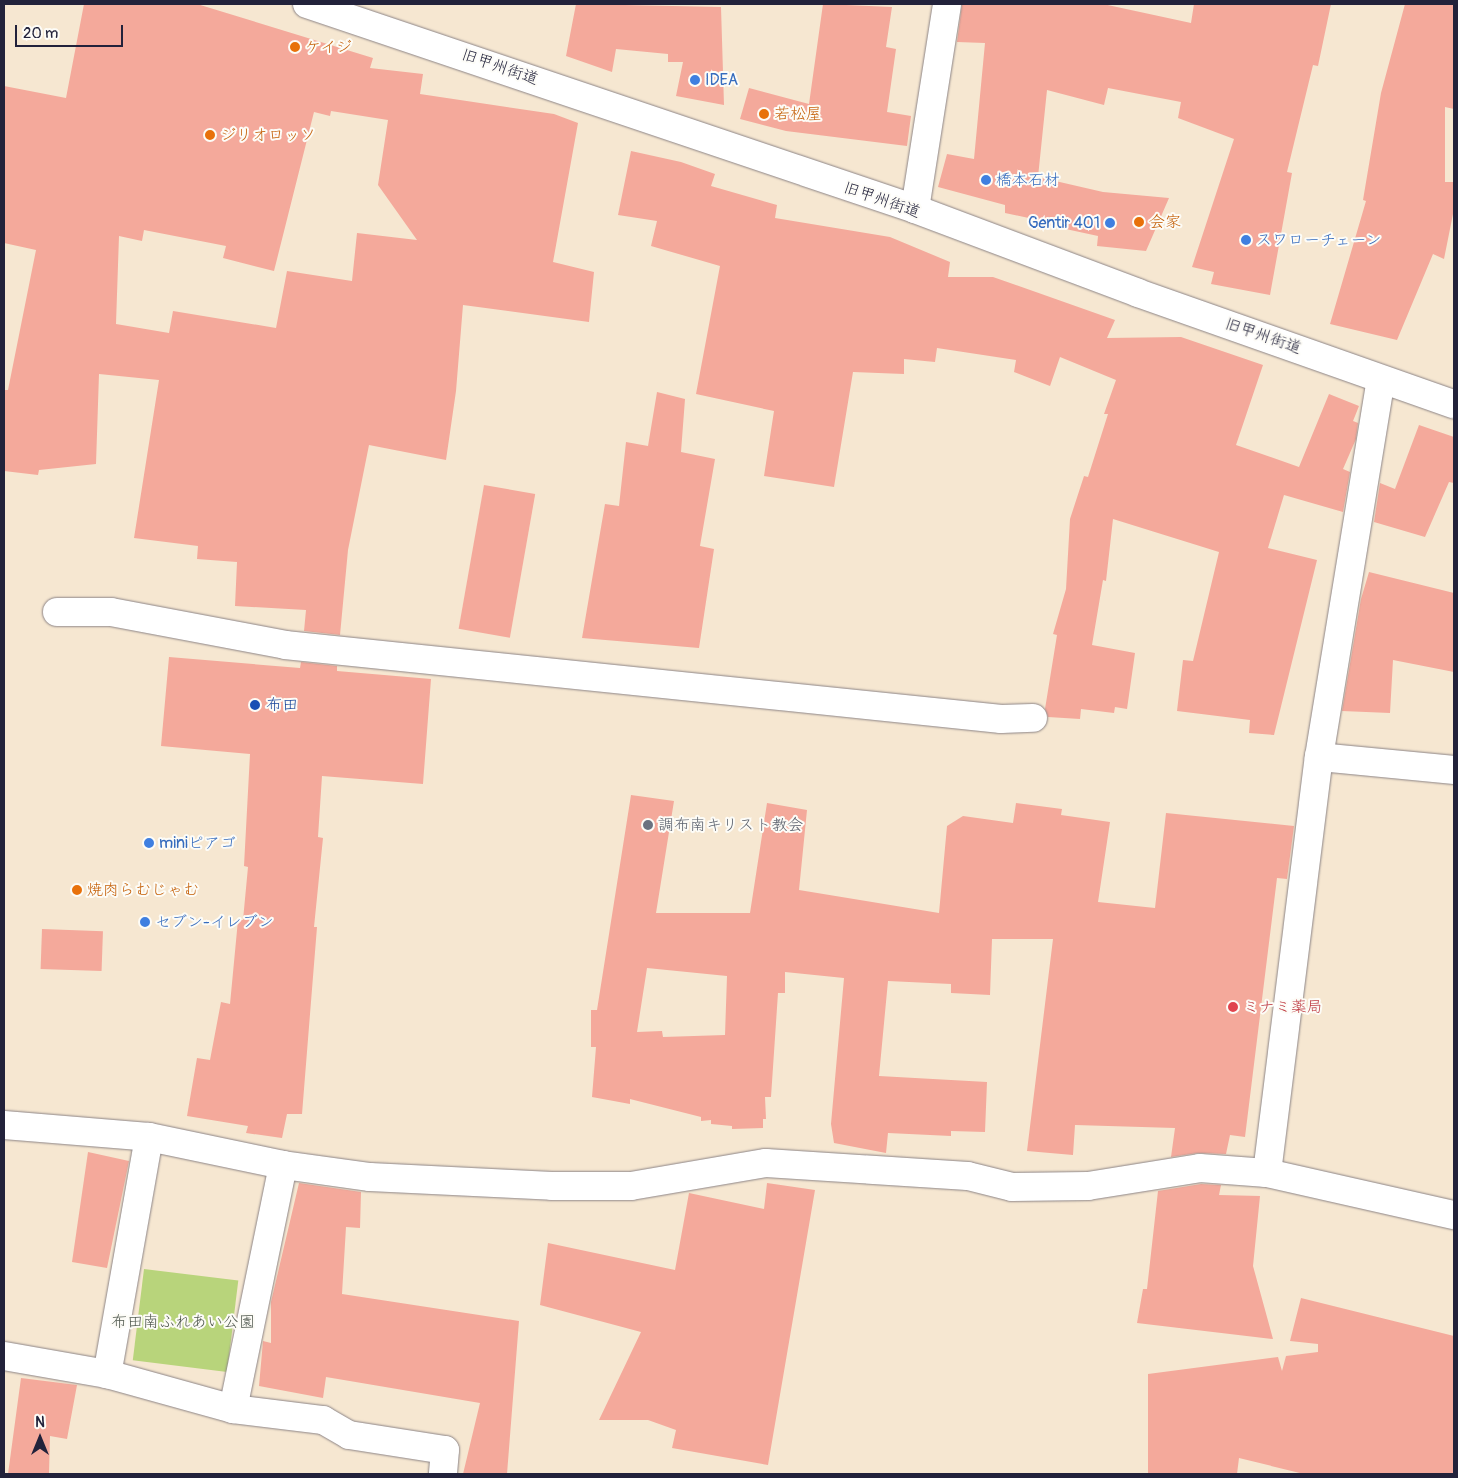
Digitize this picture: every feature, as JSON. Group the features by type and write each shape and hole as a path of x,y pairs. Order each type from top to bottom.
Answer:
{"street":[{"name":"旧甲州街道","path":"310,4 915,209 1138,293 1454,404"},
{"path":"915,209 946,4"},
{"path":"1267,1172 1320,757 1382,380"},
{"path":"57,612 111,612 285,645 939,713 1001,719 1033,718"},
{"path":"1320,757 1454,770"},
{"path":"4,1125 150,1137 283,1165 370,1177 552,1186 631,1186 766,1163 938,1173 968,1176 1012,1187 1088,1186 1200,1168 1267,1172 1454,1215"},
{"path":"107,1374 150,1137"},
{"path":"234,1409 283,1165"},
{"path":"4,1356 107,1374 234,1409 323,1420 349,1435 444,1450 443,1474"}],"green space":[{"name":"布田南ふれあい公園","path":"144,1269 238,1281 227,1372 133,1360"}],"building":[{"path":"84,4 197,4 373,58 370,68 423,74 420,94 554,114 578,123 553,262 594,272 589,322 463,305 456,391 446,460 369,445 348,550 340,635 304,631 306,610 235,606 237,562 197,559 198,546 134,538 159,380 99,374 96,464 39,470 38,475 4,471 4,390 8,390 36,250 4,243 4,86 66,98","holes":["331,111 388,120 378,185 417,240 357,233 352,281 287,271 276,328 173,311 169,333 116,324 119,236 142,241 144,230 226,246 223,258 274,271 314,112 330,116"]},
{"path":"576,4 721,7 724,105 676,96 683,62 668,62 668,54 616,49 612,72 566,56"},
{"path":"823,4 892,7 886,47 896,49 887,112 911,116 907,146 786,131 740,119 749,88 809,104"},
{"path":"962,4 1103,4 1191,23 1194,4 1331,4 1318,66 1313,65 1287,172 1292,173 1270,295 1211,284 1214,272 1192,267 1234,139 1178,118 1181,102 1108,88 1104,105 1047,90 1038,177 1103,192 1169,198 1146,251 1097,246 1098,236 1038,223 1038,220 1005,213 1005,205 938,187 947,154 974,159 985,43 957,42"},
{"path":"1405,4 1454,4 1454,109 1445,107 1445,182 1454,182 1454,209 1444,259 1433,254 1397,340 1330,324 1366,201 1363,200 1381,93"},
{"path":"631,151 681,162 715,174 711,186 777,205 775,218 890,237 950,262 948,277 993,277 1115,320 1107,338 1181,337 1263,365 1236,445 1299,467 1329,394 1359,406 1353,421 1358,423 1356,439 1343,469 1350,472 1343,512 1284,495 1268,548 1317,560 1274,735 1249,733 1250,720 1177,711 1183,660 1193,661 1219,552 1113,519 1106,581 1103,580 1092,645 1135,653 1127,709 1115,707 1114,713 1081,709 1080,719 1048,717 1045,709 1057,635 1053,634 1066,589 1070,519 1084,476 1088,477 1108,414 1104,414 1116,380 1060,357 1050,386 1014,372 1016,360 937,348 935,362 904,359 904,374 853,372 834,487 764,476 774,411 696,394 720,266 651,246 657,221 618,215"},
{"path":"657,392 685,399 681,452 715,459 700,546 714,549 699,648 582,638 605,504 619,506 626,442 648,446"},
{"path":"1419,425 1454,437 1454,483 1449,482 1425,537 1374,522 1380,483 1395,489"},
{"path":"484,485 535,494 510,638 459,629"},
{"path":"1369,572 1454,593 1454,672 1393,660 1390,713 1342,711 1361,599"},
{"path":"169,657 300,668 301,662 337,666 337,671 431,679 423,784 322,776 318,837 323,838 314,927 317,927 302,1114 287,1114 282,1138 246,1133 248,1126 187,1116 197,1058 210,1060 221,1002 230,1004 238,920 243,920 248,867 244,866 250,754 161,746"},
{"path":"631,795 674,801 656,913 750,913 767,803 807,810 799,890 939,913 947,826 963,816 1013,823 1016,803 1062,809 1061,815 1110,822 1098,902 1155,908 1166,813 1294,826 1287,879 1277,878 1245,1137 1230,1135 1226,1154 1198,1153 1171,1157 1175,1128 1075,1125 1073,1155 1027,1151 1053,939 992,939 990,995 951,993 951,984 888,981 879,1076 987,1082 985,1132 951,1131 951,1136 888,1133 886,1153 834,1143 831,1124 844,978 785,972 785,993 778,993 771,1097 765,1097 766,1119 763,1119 763,1128 732,1129 732,1126 711,1124 711,1120 701,1121 701,1117 630,1099 630,1104 592,1097 596,1047 591,1047 591,1010 597,1010","holes":["647,968 727,976 725,1035 663,1037 662,1031 637,1032"]},
{"path":"42,929 103,931 102,971 41,969"},
{"path":"88,1152 129,1161 107,1268 72,1262"},
{"path":"299,1183 361,1192 360,1228 346,1227 342,1294 519,1321 507,1474 463,1474 480,1403 326,1377 323,1398 259,1386 263,1341 271,1343 271,1302"},
{"path":"767,1183 815,1190 768,1465 672,1448 676,1430 648,1420 599,1420 641,1332 540,1305 548,1243 675,1270 689,1193 764,1209"},
{"path":"1201,1184 1221,1185 1219,1195 1260,1196 1253,1266 1273,1339 1137,1323 1143,1289 1147,1289 1158,1191"},
{"path":"1301,1298 1454,1336 1454,1474 1304,1474 1239,1458 1237,1474 1148,1474 1148,1374 1278,1357 1282,1371 1286,1356 1318,1352 1318,1344 1290,1341"},
{"path":"21,1378 77,1385 67,1439 50,1436 49,1474 8,1474"}],"place":[{"name":"ケイジ","path":"295,47"},
{"name":"IDEA","path":"695,80"},
{"name":"若松屋","path":"764,114"},
{"name":"ジリオロッソ","path":"210,135"},
{"name":"橋本石材","path":"986,180"},
{"name":"会家","path":"1139,222"},
{"name":"Gentir 401","path":"1110,223"},
{"name":"スワローチェーン","path":"1246,240"},
{"name":"布田","path":"255,705"},
{"name":"調布南キリスト教会","path":"648,825"},
{"name":"miniピアゴ","path":"149,843"},
{"name":"焼肉らむじゃむ","path":"77,890"},
{"name":"セブン-イレブン","path":"145,922"},
{"name":"ミナミ薬局","path":"1233,1007"}]}
